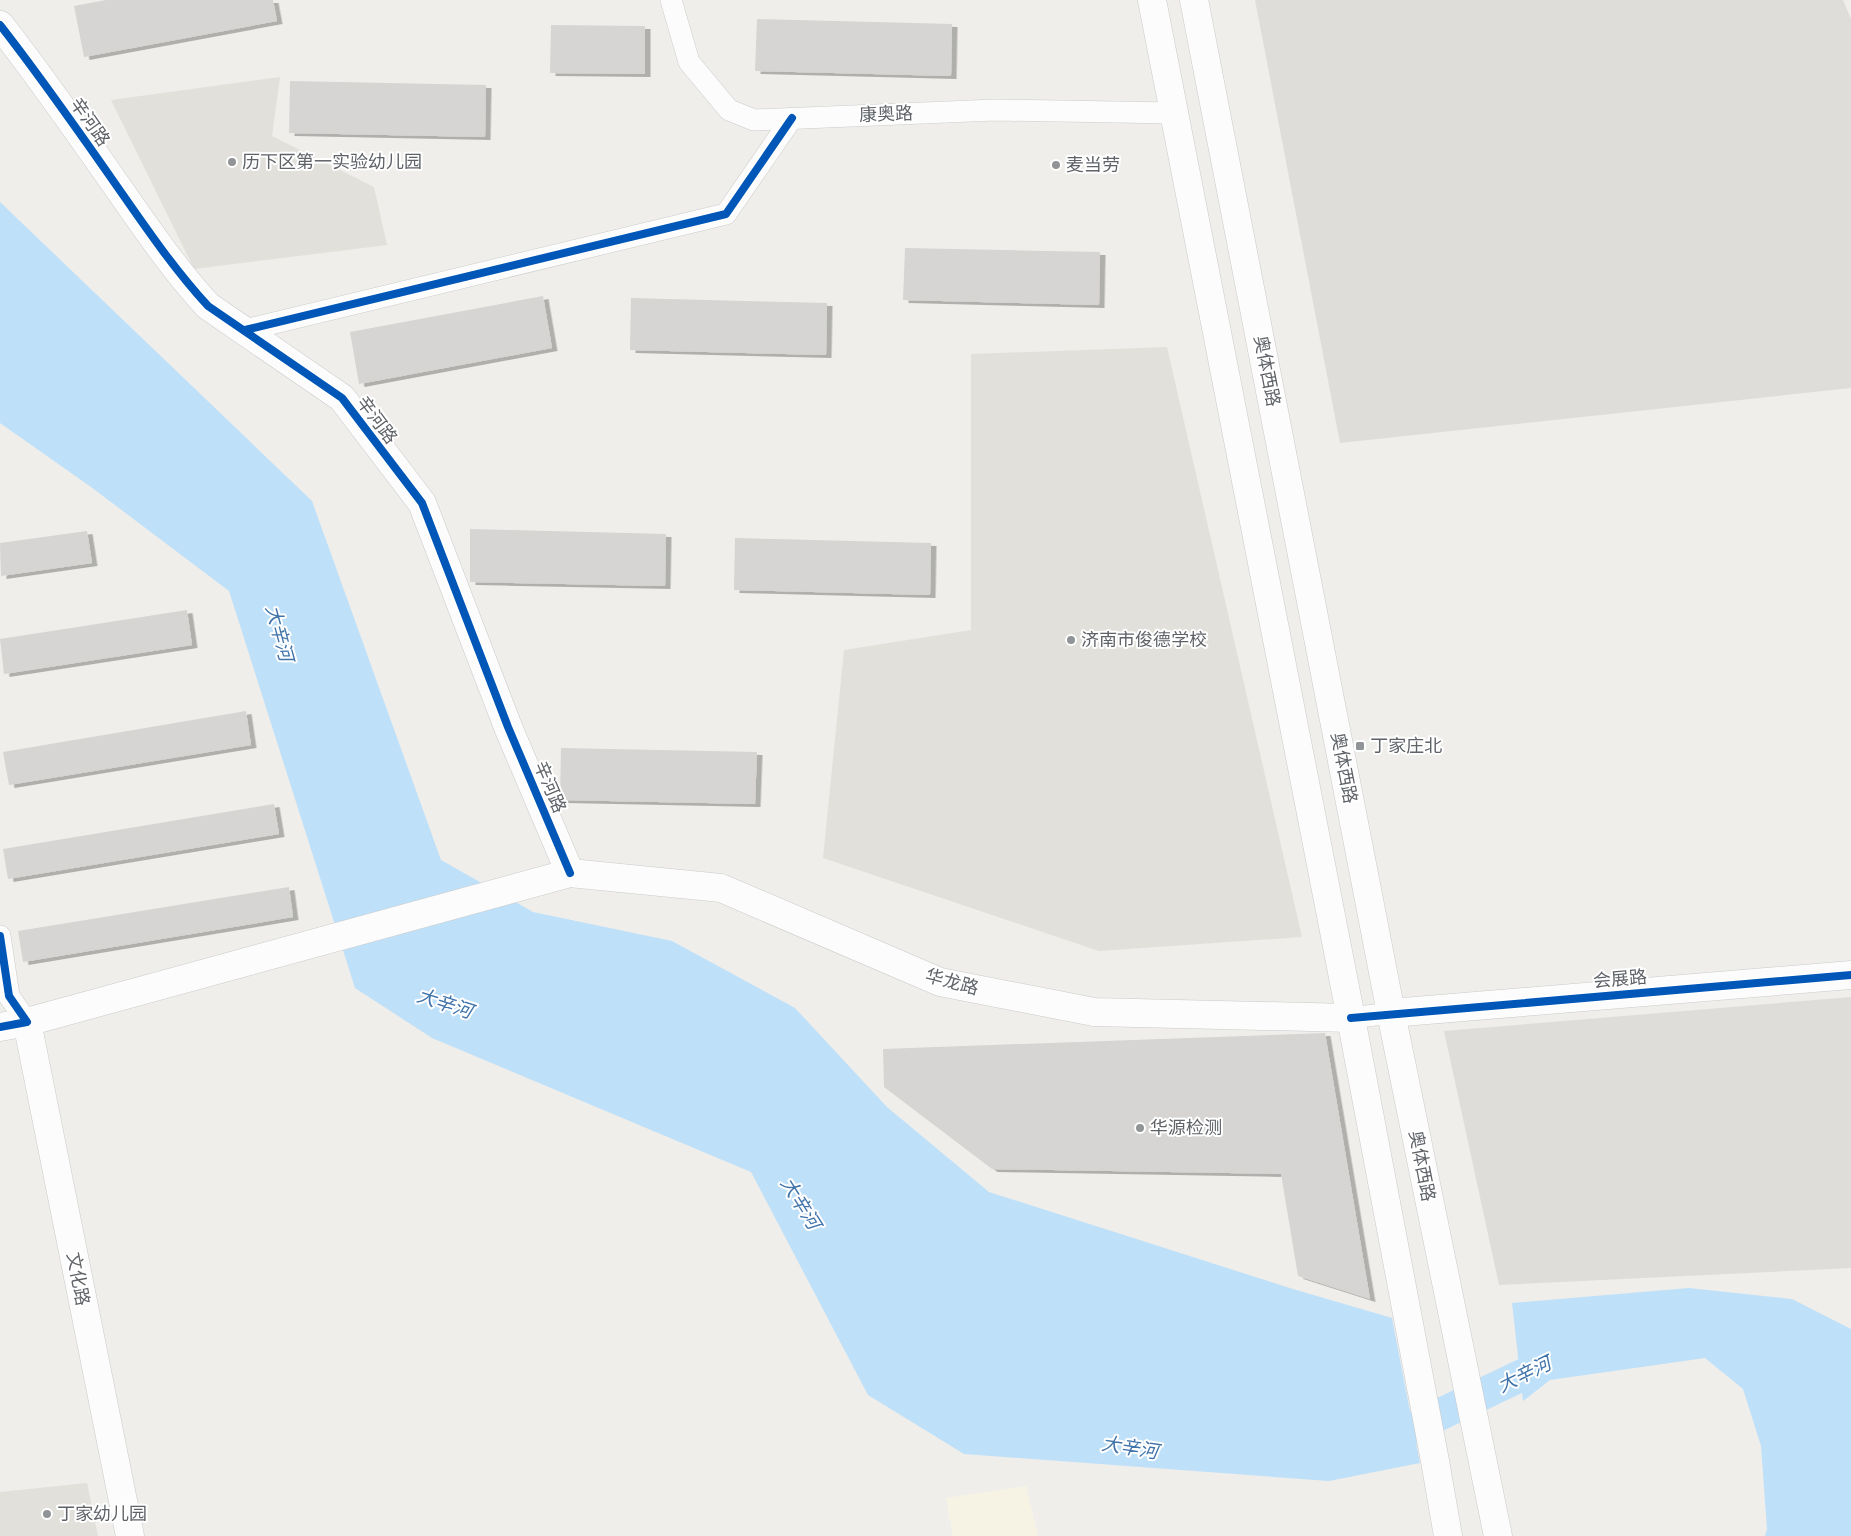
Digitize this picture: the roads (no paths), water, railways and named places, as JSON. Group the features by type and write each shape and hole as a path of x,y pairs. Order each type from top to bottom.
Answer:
{"main road":[{"path":"1152,0 1351,1018 1436,1461 1448,1536"},
{"name":"奥体西路","path":"1194,0 1391,1013 1482,1449 1498,1536"},
{"name":"辛河路","path":"0,25 44,80 145,226 192,288 208,306 342,398 422,503 508,727 570,873"},
{"path":"0,1028 570,873"},
{"name":"华龙路","path":"570,873 721,888 940,982 1094,1012 1351,1018"},
{"name":"会展路","path":"1391,1013 1851,975"},
{"name":"文化路","path":"27,1022 130,1536"}],"street":[{"name":"康奥路","path":"671,0 689,62 728,110 754,120 995,110 1173,113"},
{"path":"245,330 726,214 792,118"},
{"path":"0,936 9,996 27,1022"},
{"path":"1351,1018 1391,1013"}],"water":[{"path":"0,202 312,501 441,860 533,912 672,941 795,1008 887,1107 989,1192 1293,1289 1392,1318 1420,1463 1329,1481 964,1454 868,1395 751,1172 432,1038 355,988 229,591 91,487 0,423"},
{"path":"1689,1288 1792,1299 1851,1329 1851,1536 1765,1536 1767,1529 1761,1446 1743,1389 1705,1358 1550,1380 1523,1401 1512,1303"}],"waterway":[{"name":"大辛河","path":"1399,1434 1560,1357"}],"place":[{"name":"历下区第一实验幼儿园","path":"232,162"},
{"name":"麦当劳","path":"1056,165"},
{"name":"济南市俊德学校","path":"1071,640"},
{"name":"丁家庄北","path":"1360,746"},
{"name":"华源检测","path":"1140,1128"},
{"name":"丁家幼儿园","path":"47,1514"}]}
